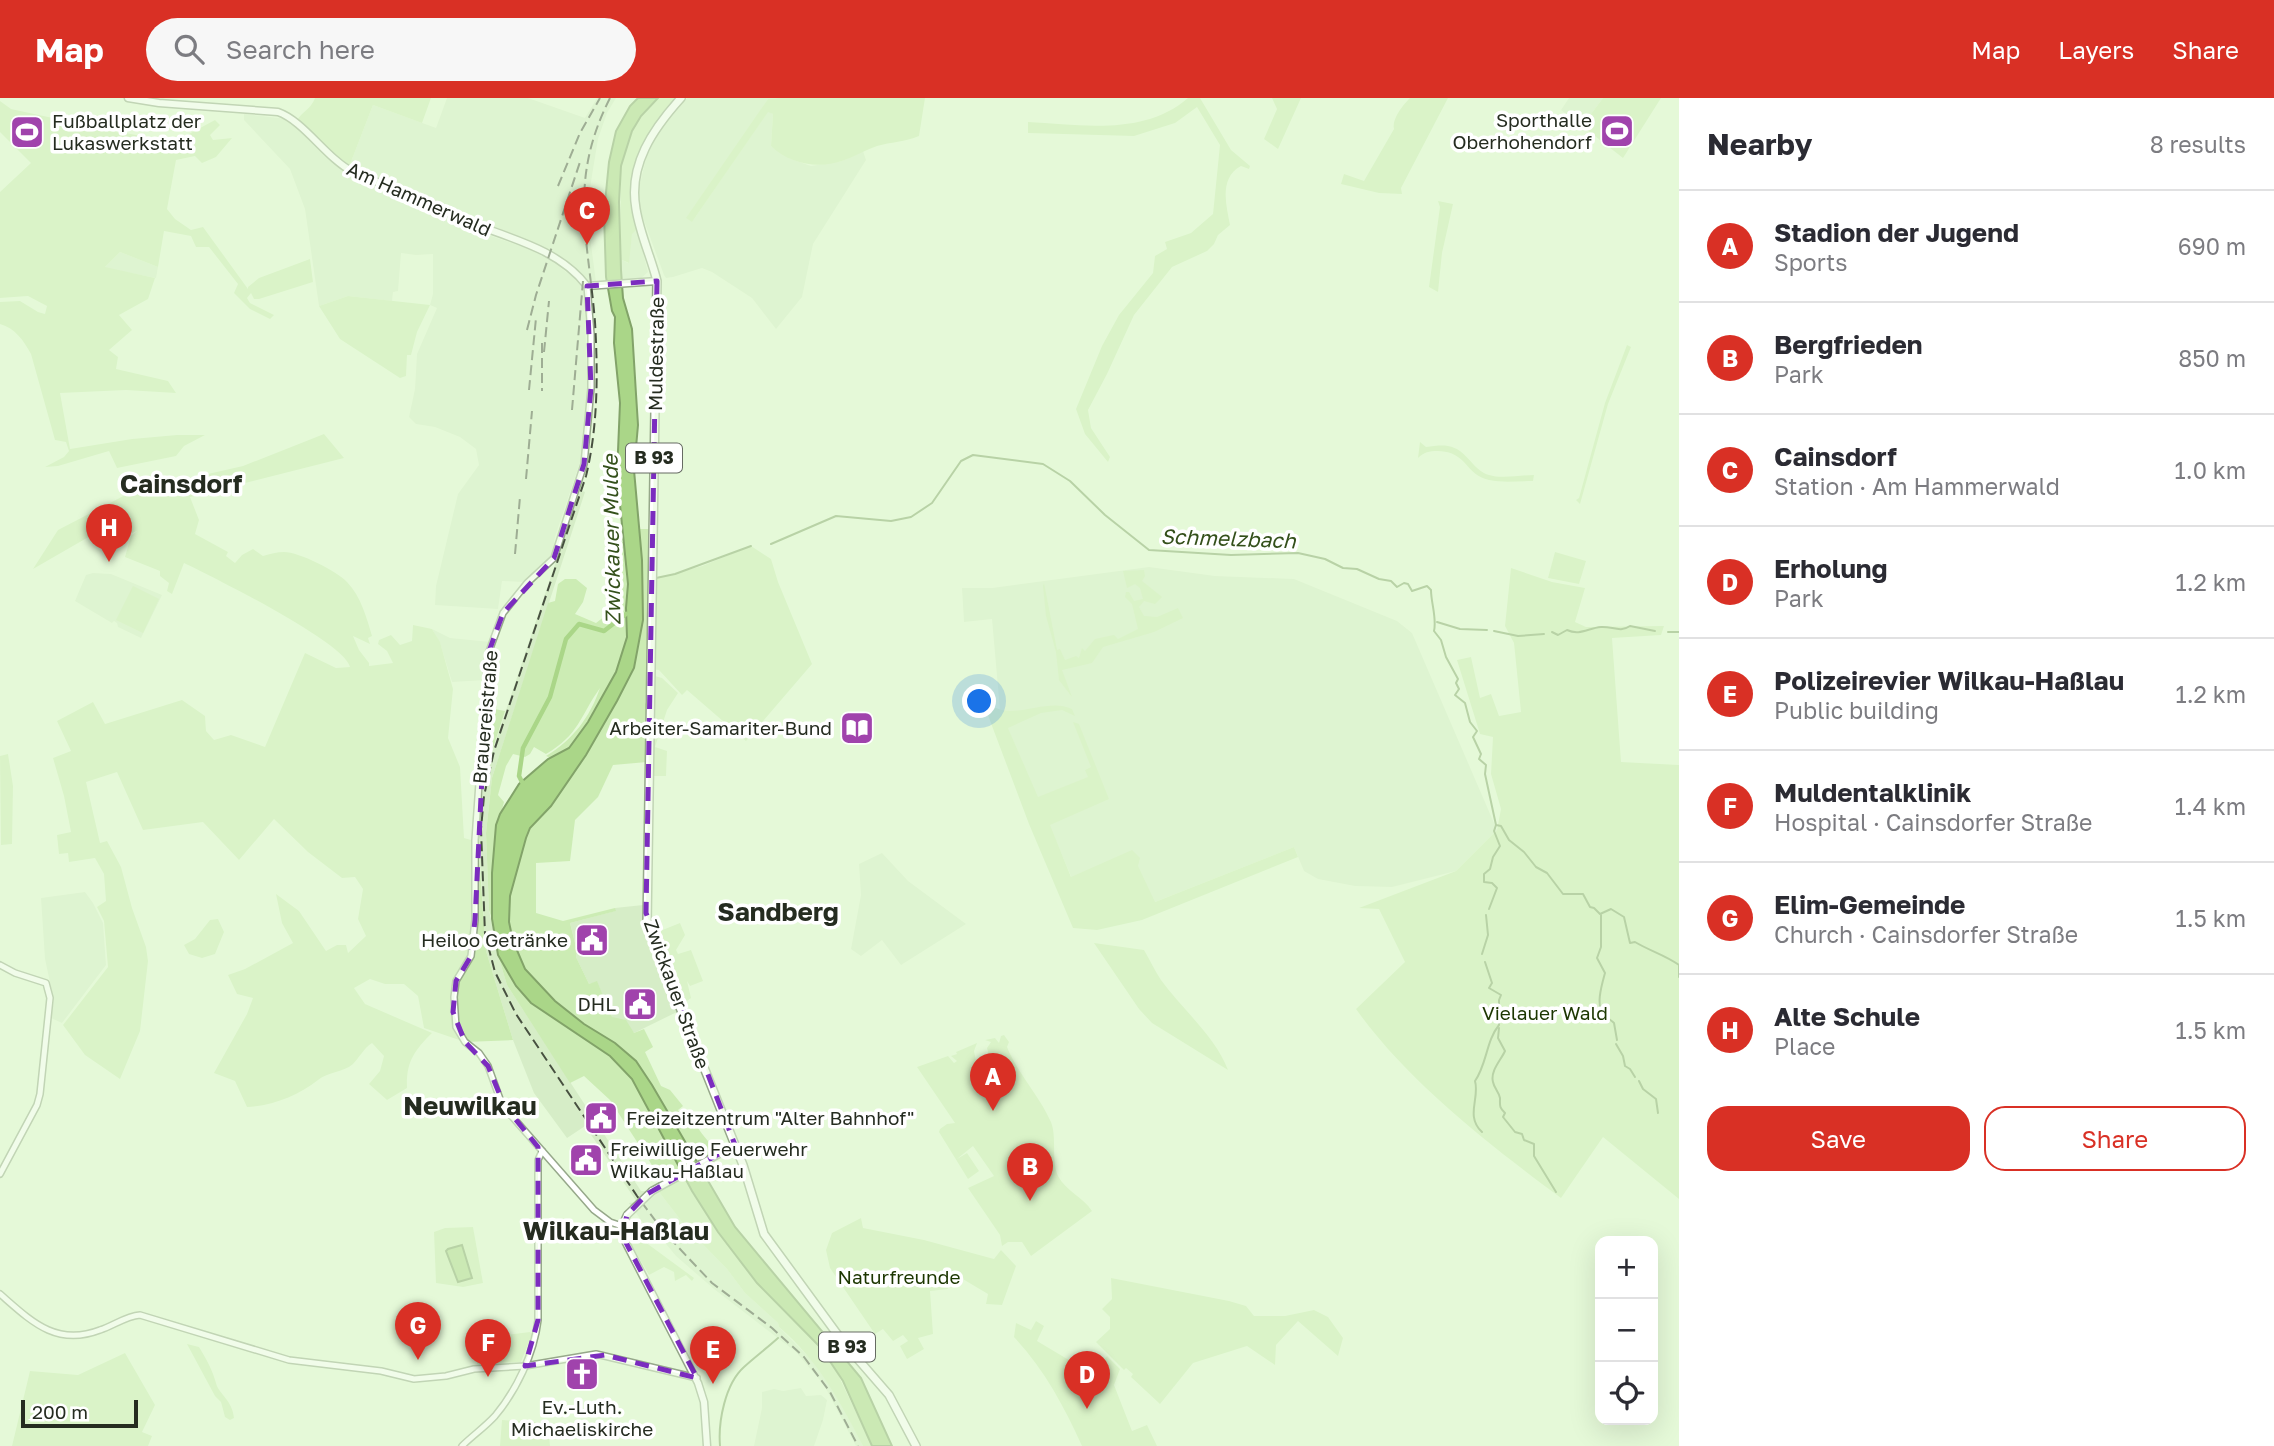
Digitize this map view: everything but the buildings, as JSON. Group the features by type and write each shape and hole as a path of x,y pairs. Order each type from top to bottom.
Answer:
{"main road":[{"name":"Am Hammerwald","path":"128,98 283,114 335,161 354,173 412,195 463,220 532,246 559,261 587,286"},
{"name":"Muldestraße","path":"650,669 657,281 636,209 636,178 639,162 647,145 681,98"},
{"path":"587,286 657,281"},
{"name":"Zwickauer Straße","path":"650,669 647,925 735,1145"},
{"path":"707,1446 704,1402 696,1378 629,1251 622,1235 622,1226 627,1215 663,1183 735,1145"},
{"name":"B 93","path":"735,1145 764,1234 843,1342 889,1395 916,1446"}],"street":[{"name":"Brauereistraße","path":"542,1151 508,1112 500,1099 488,1066 456,1027 454,997 456,981 471,956 475,920 475,840 488,654 503,613 527,583 554,558 584,464 591,388 591,334 587,286"},
{"path":"0,965 46,984 51,998 37,1105 0,1174"},
{"path":"462,1446 494,1417 512,1391 525,1366 538,1320 538,1160 542,1151 602,1218 622,1226"},
{"path":"0,1294 43,1328 65,1337 90,1334 140,1315 289,1360 381,1371 414,1379 446,1376 474,1369 525,1366 596,1354 696,1378"}],"highlighted area":[{"path":"657,281 646,913 735,1145 647,1194 627,1215 622,1235 697,1378 605,1355 525,1366 538,1320 538,1147 504,1105 488,1066 465,1042 453,1012 456,981 471,956 475,920 488,654 503,613 554,558 584,464 591,388 587,286"}],"shaded area":[{"path":"447,98 528,98 585,118 597,98 616,98 607,113 598,139 589,194 589,229 596,282 588,283 556,254 536,244 467,219 468,228 529,249 553,262 578,281 584,292 588,400 581,459 555,537 552,558 524,582 502,581 498,609 435,605 436,586 458,494 479,465 476,449 460,437 435,427 416,424 409,417 415,389 417,354 437,308 430,305 433,294 433,254 401,253 398,291 393,292 392,301 348,296 319,306 305,209 290,169 244,120 244,114 297,120 349,167 373,105 436,128"},
{"path":"638,98 658,98 641,116 632,131 621,166 619,202 623,298 632,329 638,425 634,470 642,560 643,620 634,668 617,701 586,755 551,806 530,828 510,896 509,922 513,941 525,969 555,1001 636,1061 735,1227 861,1378 892,1446 872,1446 843,1381 821,1348 757,1283 718,1232 692,1191 632,1079 610,1056 531,1003 516,986 498,955 492,919 492,873 496,825 500,814 519,784 548,759 569,748 588,722 616,672 627,637 628,584 617,475 620,403 614,343 615,317 606,277 604,213 609,162 616,131 630,106"},
{"path":"687,98 779,98 768,99 692,222 768,111 773,114 771,146 791,159 811,166 842,161 863,151 866,160 813,244 802,297 776,329 752,298 712,272 702,268 673,277 666,278 664,275 640,210 638,192 647,154 661,129"},
{"path":"1569,98 1603,98 1582,126 1561,110"},
{"path":"637,229 648,272 640,279 622,280 620,259 628,263 632,233"},
{"path":"120,252 158,267 156,278 104,268"},
{"path":"580,490 585,492 492,778 486,833 489,910 498,955 507,985 641,1191 659,1192 686,1227 727,1269 745,1293 778,1323 815,1363 834,1389 863,1446 856,1446 824,1385 796,1352 714,1289 676,1256 657,1233 648,1230 629,1203 637,1202 585,1126 567,1138 534,1093 513,1040 486,951 478,830 484,776"},
{"path":"1149,567 1215,576 1294,579 1397,621 1412,633 1497,830 1456,871 1392,887 1355,886 1318,879 1304,871 1294,847 1127,913 1088,916 1000,710 992,619 964,622 962,588 992,588"},
{"path":"111,574 162,595 141,638 75,601 86,575"},
{"path":"432,629 450,638 491,642 486,680 452,682 440,643"},
{"path":"882,853 908,881 966,924 901,965 882,940 861,956 851,949 861,895 859,864"},
{"path":"85,892 103,923 106,965 62,1023 51,1018 54,1001 45,959 41,898"},
{"path":"643,905 645,927 681,1010 634,1033 612,1017 597,982 589,984 576,957 570,923 615,911 615,908"},
{"path":"462,1245 472,1278 458,1282 446,1251"},
{"path":"801,1388 806,1396 821,1395 827,1400 814,1446 754,1446 762,1408 762,1392"}],"green space":[{"path":"315,98 431,98 422,123 373,105 349,167 297,120"},
{"path":"658,98 676,98 651,131 633,170 630,201 637,229 632,234 629,263 620,259 621,167 635,123"},
{"path":"925,98 919,136 877,146 842,161 823,165 795,161 771,146 773,114 768,112 692,222 686,218 768,99"},
{"path":"1188,98 1200,98 1231,150 1250,166 1249,169 1241,166 1229,177 1226,200 1230,225 1218,235 1207,251 1172,267 1134,315 1088,410 1091,428 1110,457 1108,462 1085,434 1076,409 1102,346 1119,315 1153,273 1155,256 1167,249 1165,242 1191,233 1213,214 1220,145 1197,107 1175,123 1134,136 1028,133 1028,122 1091,126 1132,123 1171,110"},
{"path":"1272,98 1301,98 1278,149 1264,139 1277,109"},
{"path":"1410,98 1448,98 1401,188 1402,194 1379,193 1341,184 1344,174 1364,181 1394,129 1398,113"},
{"path":"1603,98 1661,98 1623,158 1582,126"},
{"path":"0,101 11,109 95,130 174,142 215,120 220,125 210,135 213,140 232,138 216,157 202,163 195,156 176,160 167,209 175,219 191,230 203,227 248,289 259,278 310,259 313,282 259,299 254,299 251,293 247,298 250,303 274,315 270,319 250,309 234,293 238,284 209,247 196,247 191,236 164,231 158,267 120,252 105,267 155,278 148,299 119,315 132,330 109,350 118,357 116,369 168,381 176,393 126,390 60,393 70,449 132,439 205,435 184,446 176,456 117,468 109,451 58,466 45,467 64,457 69,451 66,442 55,440 31,354 18,336 0,324 0,302 20,301 45,314 47,306 28,296 0,298 0,192 31,163 0,132"},
{"path":"1438,201 1453,204 1442,253 1438,292 1429,287 1440,207"},
{"path":"348,296 430,305 417,332 411,355 407,355 406,376 400,378 340,339 319,306"},
{"path":"1627,345 1631,347 1608,404 1580,504 1576,500 1579,498 1605,403"},
{"path":"324,434 344,458 190,497 199,520 195,534 228,552 226,556 235,563 253,549 263,556 284,552 317,563 342,578 356,594 368,622 372,636 368,638 370,644 353,636 369,666 393,663 387,651 378,644 379,640 391,635 400,645 412,641 413,625 432,629 440,642 453,689 448,738 460,767 464,838 478,842 486,951 513,1040 465,1042 424,1028 418,996 404,984 385,984 370,979 354,988 365,1004 432,1033 412,1057 407,1088 387,1100 369,1084 380,1071 384,1056 372,1043 349,1067 322,1077 285,1099 247,1107 235,1081 214,1073 253,998 237,994 228,975 245,969 293,943 282,923 276,894 299,911 326,951 337,945 346,945 348,953 366,936 358,919 363,889 355,877 342,878 308,852 274,819 239,860 203,822 143,830 117,772 86,782 100,843 107,841 121,867 148,961 140,1031 120,1079 85,1055 63,1025 108,967 104,921 97,907 106,901 104,874 95,858 69,862 68,853 59,854 57,835 71,832 53,758 71,751 57,721 93,702 105,724 182,700 205,716 206,731 214,740 231,735 265,747 305,653 336,668 350,667 326,642 248,595 184,563 172,594 167,591 169,583 160,576 160,571 125,557 131,536 137,531 127,535 92,535 33,569 58,530 133,491 243,466"},
{"path":"1420,442 1426,447 1455,448 1478,469 1489,475 1534,475 1533,481 1489,480 1475,474 1461,459 1448,452 1429,452 1418,458"},
{"path":"638,529 650,529 645,702 648,709 647,762 613,765 598,797 575,820 570,861 536,863 536,913 563,921 615,908 616,911 570,923 576,957 589,984 597,981 612,1017 626,1020 634,1033 644,1029 653,1047 645,1052 661,1086 670,1090 683,1106 678,1110 690,1129 697,1126 718,1154 698,1165 652,1085 615,1043 584,1024 555,1001 525,969 513,941 509,922 510,896 530,828 551,806 586,755 617,701 643,620 642,560"},
{"path":"611,542 625,542 628,584 627,637 616,672 589,722 569,748 551,758 546,756 564,743 579,727 600,688 566,740 546,754 534,747 525,757 513,754 506,766 498,795 504,802 494,860 492,919 489,910 486,833 492,778 548,603 555,601 558,584 565,579 576,579 587,588 583,602 575,614 596,623 614,609 620,589 609,565"},
{"path":"751,546 771,559 812,664 746,741 687,690 682,695 659,670 650,669 652,580 702,566"},
{"path":"1555,552 1586,561 1579,584 1548,578"},
{"name":"Vielauer Wald","path":"1511,568 1552,582 1585,588 1575,622 1586,627 1664,626 1661,635 1612,638 1621,762 1679,765 1679,1199 1603,1137 1561,1198 1451,1111 1400,1062 1356,1009 1405,962 1379,909 1359,908 1456,871 1497,830 1501,809 1491,774 1493,737 1480,734 1457,660 1471,657 1480,698 1491,694 1499,716 1521,712 1514,643 1505,626"},
{"path":"1144,570 1142,581 1162,597 1155,604 1144,601 1139,607 1144,616 1157,617 1178,608 1183,618 1154,632 1103,647 1092,663 1062,670 1072,697 1059,680 1056,652 1046,616 1044,583 1057,650 1060,649 1065,660 1076,656 1079,658 1082,648 1085,651 1095,639 1114,635 1118,639 1138,629 1132,604 1125,597 1126,592 1129,592 1134,601 1143,599 1140,588 1135,584 1127,588 1123,571"},
{"path":"133,586 159,599 143,633 116,620"},
{"path":"655,676 662,678 678,693 667,710 655,747 667,751 666,776 653,776"},
{"path":"983,702 1006,711 1050,706 1072,709 1075,716 1062,710 1041,713 1008,728 1038,797 1088,777 1085,770 1091,767 1073,722 1079,724 1109,799 1050,825 1071,877 1132,850 1140,858 1138,866 1155,902 1294,847 1298,857 1142,920 1097,930 1073,928 1029,824"},
{"path":"489,708 505,711 484,776"},
{"path":"8,754 13,786 12,844 1,845 0,756"},
{"path":"218,919 224,932 215,954 202,958 189,954 184,945 195,939 210,920"},
{"path":"680,923 685,935 676,950 678,954 691,950 703,981 690,986 687,981 691,998 683,1004 655,933"},
{"path":"1094,943 1144,950 1169,991 1207,1034 1228,1070 1152,1023 1139,1009"},
{"path":"498,955 516,986 531,1003 610,1056 632,1079 674,1155 757,1283 821,1348 833,1364 872,1446 863,1446 836,1397 806,1353 745,1293 727,1269 686,1227 659,1192 663,1189 661,1179 610,1100 584,1076 570,1083 507,985"},
{"path":"1004,1035 1009,1042 1007,1047 1012,1057 1051,1122 1058,1176 1092,1211 1031,1256 1022,1242 1008,1242 1002,1246 1000,1235 968,1188 994,1176 973,1146 957,1159 967,1153 979,1171 968,1179 939,1132 947,1124 955,1123 917,1067 948,1056 954,1063 957,1061 951,1056 977,1043 974,1051 976,1061 991,1062 987,1048 991,1042 985,1040 995,1038 999,1043"},
{"name":"Naturfreunde","path":"861,1218 863,1228 924,1240 994,1259 1001,1250 1016,1266 1002,1305 986,1304 988,1294 956,1275 946,1274 948,1289 930,1291 933,1334 918,1338 924,1349 907,1359 900,1346 908,1341 903,1335 893,1341 883,1329 875,1334 830,1268 826,1250 832,1233"},
{"path":"473,1227 483,1283 463,1287 436,1283 434,1232 445,1228"},
{"path":"626,1228 694,1278 692,1281 686,1275 675,1281 674,1272 664,1267 649,1275 627,1237"},
{"path":"1111,1278 1229,1301 1246,1306 1254,1316 1285,1316 1314,1310 1328,1317 1343,1338 1338,1356 1298,1321 1276,1345 1275,1365 1247,1346 1193,1363 1160,1404 1131,1377 1133,1374 1126,1368 1124,1370 1096,1342 1110,1329 1110,1317 1102,1309 1112,1299"},
{"path":"1036,1321 1044,1326 1037,1341 1084,1369 1098,1366 1107,1356 1120,1369 1114,1385 1132,1431 1147,1425 1157,1446 1082,1446 1052,1388 1014,1337 1016,1323 1031,1330"},
{"path":"530,1332 532,1334 521,1362 477,1364 475,1339"},
{"path":"187,1344 199,1347 218,1387 231,1406 234,1418 230,1420 225,1417 221,1402 215,1396"},
{"path":"125,1353 155,1405 142,1432 152,1436 148,1446 12,1446 30,1371 78,1375"},
{"path":"502,1420 548,1423 550,1446 500,1446"}],"waterway":[{"name":"Schmelzbach","path":"771,544 836,516 891,521 911,517 932,503 961,461 973,455 1043,464 1070,481 1105,515 1149,550 1231,555 1298,553 1325,559 1343,568 1357,569 1379,579 1391,581 1397,587 1408,584 1412,591 1427,586 1431,590 1434,631 1441,640 1446,657 1458,679 1456,683 1459,689 1455,695 1465,703 1470,722 1477,731 1473,737 1481,754 1479,759 1486,765 1485,774 1496,825 1501,826 1509,840 1524,852 1536,867 1547,873 1563,894 1583,894 1590,907 1600,914 1611,909 1624,917 1630,943 1635,942 1679,965 1679,977"},
{"name":"Schmelzbach","path":"656,578 675,574 751,546"},
{"name":"Zwickauer Mulde","path":"522,782 519,776 523,748 550,697 566,639 579,624 604,631 626,614"},
{"path":"1437,622 1460,629 1487,630"},
{"path":"1552,632 1558,635 1567,630 1580,632 1601,627 1619,629 1630,626 1655,631"},
{"path":"1494,631 1518,636 1544,634"},
{"path":"1668,632 1679,632"},
{"path":"1489,909 1497,888 1492,883 1484,882 1484,874 1490,869 1500,846 1494,831 1496,825"},
{"path":"1482,954 1488,935 1486,915"},
{"path":"1601,915 1601,947 1597,958 1605,973 1600,1006 1604,1015 1614,1023 1617,1040"},
{"path":"1482,1132 1474,1120 1475,1081 1491,1038 1499,1025 1501,995 1489,988 1492,983 1485,962"},
{"path":"1499,1028 1498,1038 1505,1051 1492,1078 1500,1106 1505,1113 1503,1117 1515,1132 1522,1134 1524,1140 1534,1144 1534,1156 1556,1192"},
{"path":"1616,1044 1625,1066 1635,1077"},
{"path":"1639,1081 1643,1089 1656,1099 1658,1113"},
{"path":"720,1446 722,1415 732,1383 744,1367 778,1338"}],"railway":[{"path":"558,186 580,133 600,98"},
{"path":"610,98 597,128 585,183 584,209 596,341 597,380 593,438 586,476 494,751 484,796 481,829 485,934 495,972 516,1014 637,1196 663,1231 712,1283 772,1328 804,1357 830,1392 858,1446"},
{"path":"527,330 580,162"},
{"path":"572,410 583,281"},
{"path":"544,352 549,301"},
{"path":"529,390 536,318"},
{"path":"542,343 542,391"},
{"path":"526,479 532,411"},
{"path":"515,554 520,497"}],"place":[{"name":"Sporthalle Oberhohendorf","path":"1617,131"},
{"name":"Fußballplatz der Lukaswerkstatt","path":"27,132"},
{"name":"Cainsdorf","path":"587,245"},
{"name":"Alte Schule","path":"109,562"},
{"name":"Arbeiter-Samariter-Bund","path":"857,728"},
{"name":"Heiloo Getränke","path":"592,940"},
{"name":"DHL","path":"640,1004"},
{"name":"Stadion der Jugend","path":"993,1111"},
{"name":"Freizeitzentrum \"Alter Bahnhof\"","path":"601,1118"},
{"name":"Freiwillige Feuerwehr Wilkau-Haßlau","path":"586,1160"},
{"name":"Bergfrieden","path":"1030,1201"},
{"name":"Elim-Gemeinde","path":"418,1360"},
{"name":"Ev.-Luth. Michaeliskirche","path":"582,1374"},
{"name":"Muldentalklinik","path":"488,1377"},
{"name":"Polizeirevier Wilkau-Haßlau","path":"713,1384"},
{"name":"Erholung","path":"1087,1409"}],"district":[{"name":"Cainsdorf","path":"181,484"},
{"name":"Sandberg","path":"778,912"},
{"name":"Neuwilkau","path":"470,1106"},
{"name":"Wilkau-Haßlau","path":"616,1231"}]}
